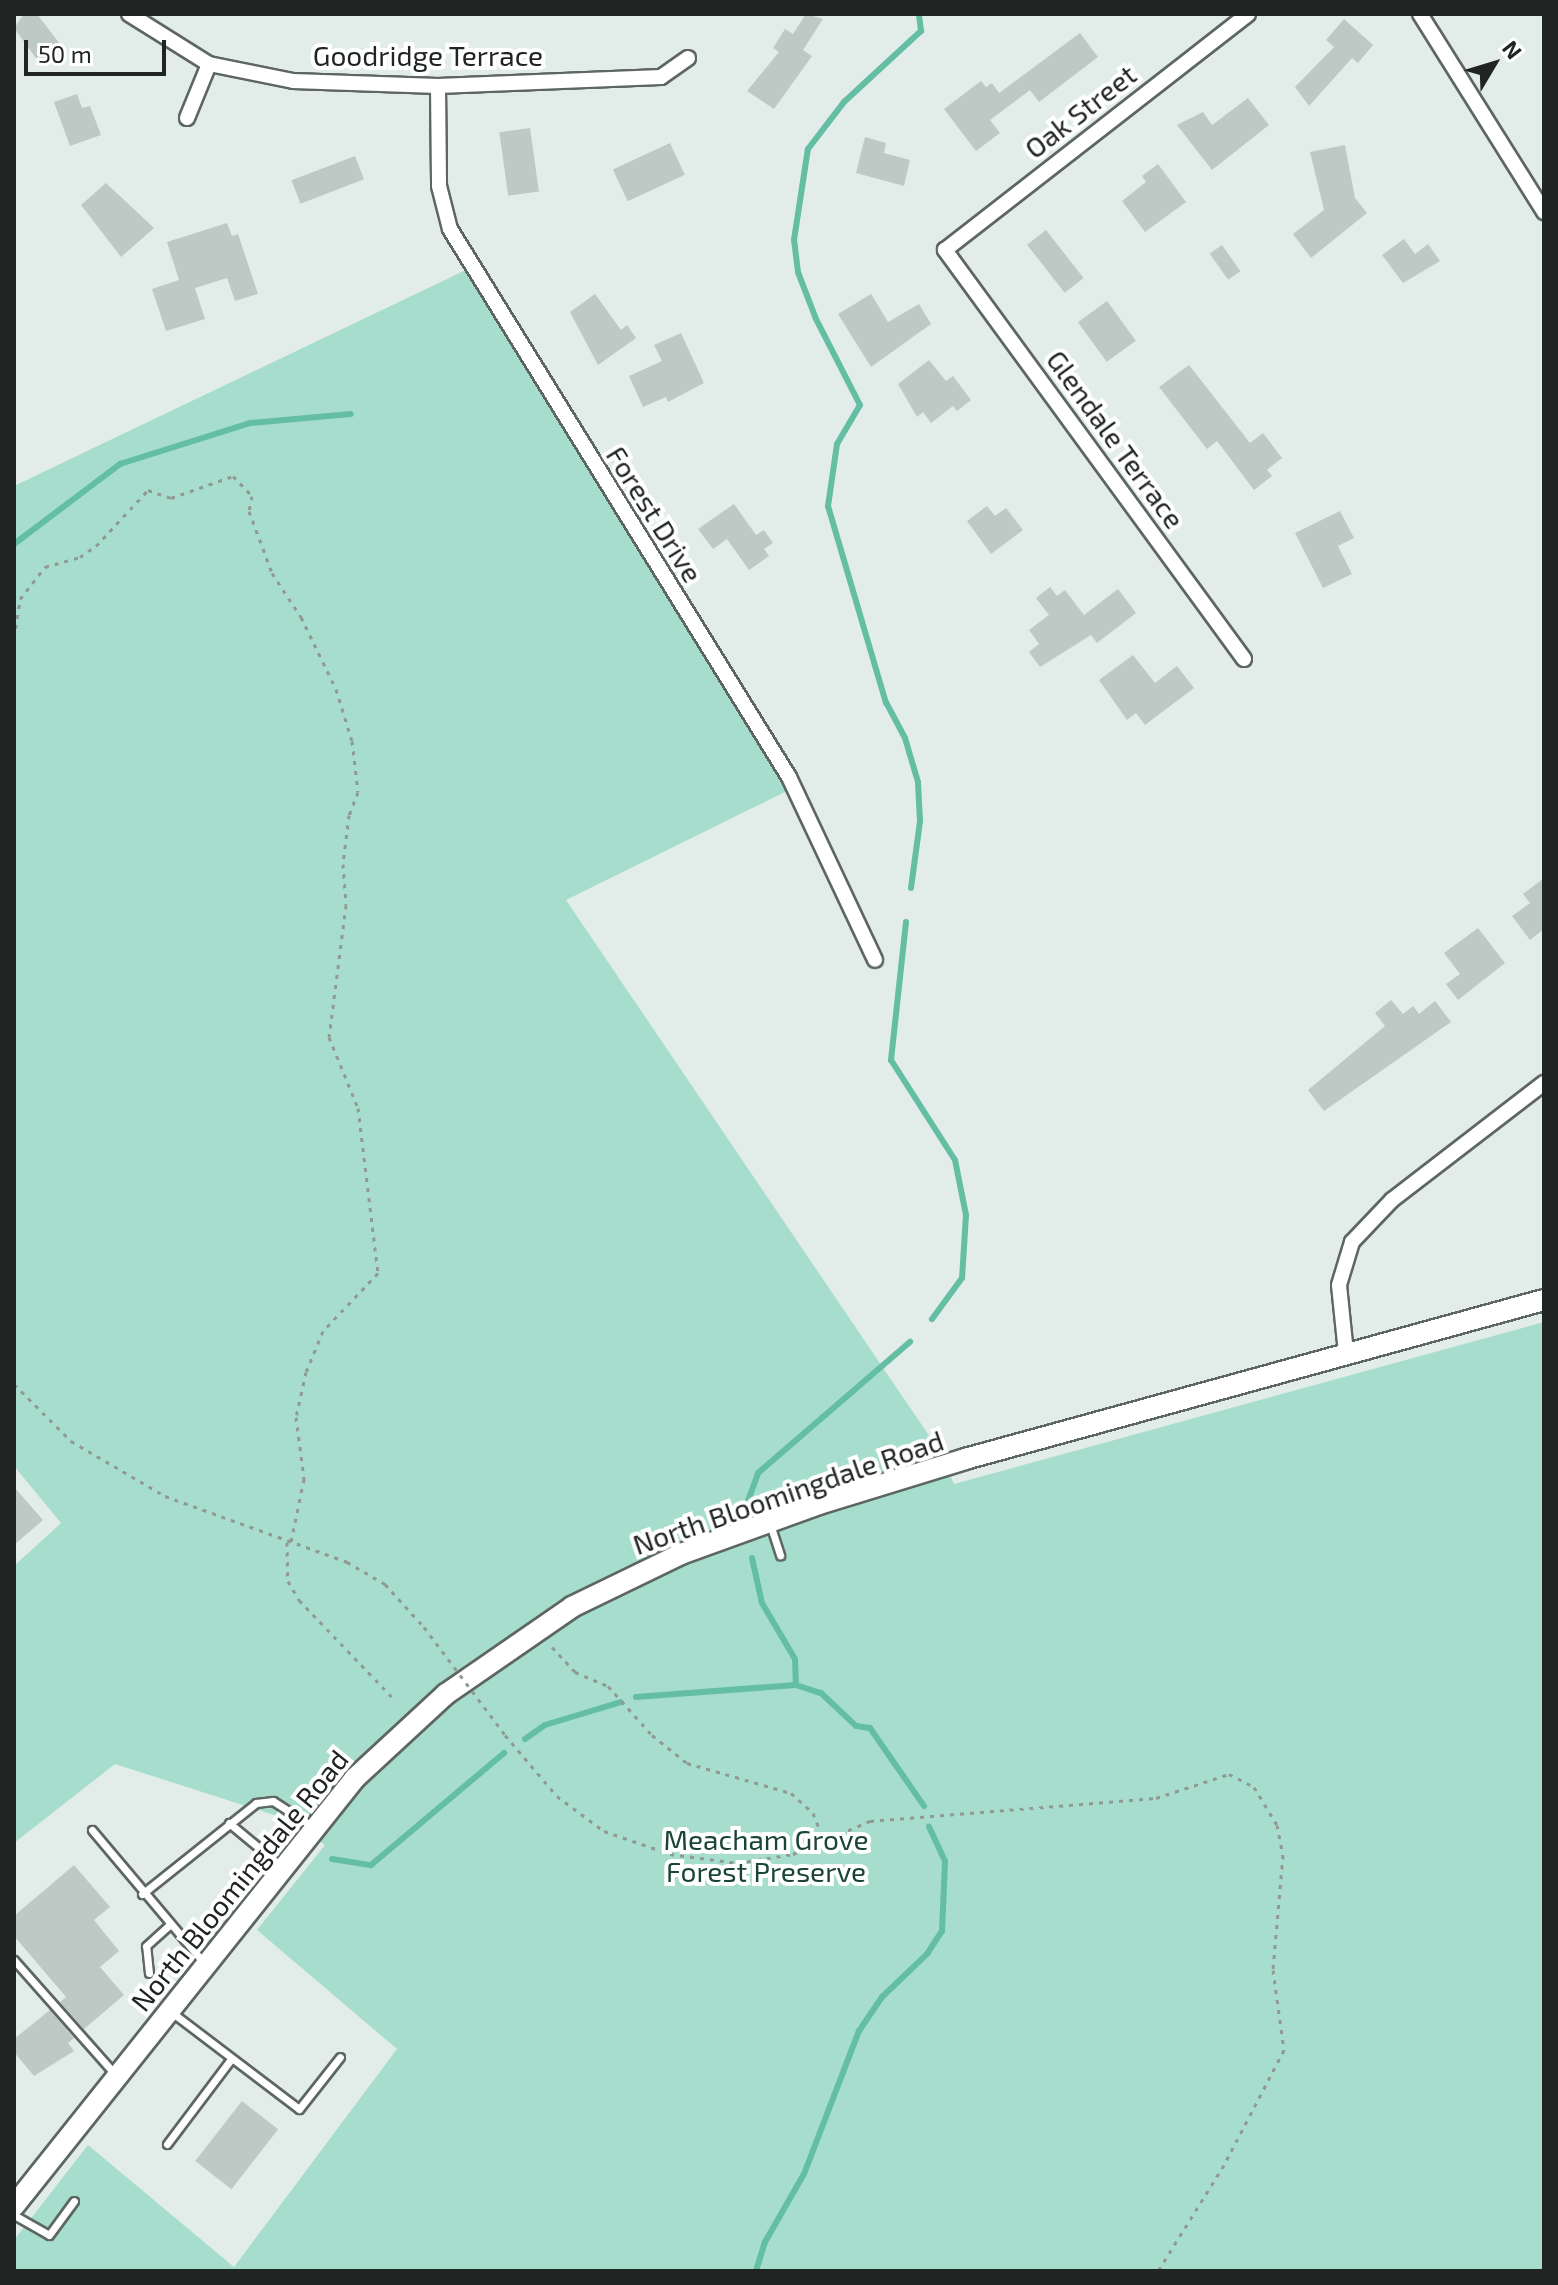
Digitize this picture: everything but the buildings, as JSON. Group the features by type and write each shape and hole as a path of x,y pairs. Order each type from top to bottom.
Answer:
{"main road":[{"name":"North Bloomingdale Road","path":"17,2195 116,2076 312,1826 411,1724 535,1630 645,1570 770,1522 965,1459 1544,1300"}],"street":[{"name":"Goodridge Terrace","path":"129,14 209,64 293,81 438,86 661,77 688,58"},
{"name":"Oak Street","path":"945,250 1248,14"},
{"path":"1420,14 1544,212"},
{"path":"187,118 209,64"},
{"name":"Forest Drive","path":"438,86 439,186 450,229 789,777 875,960"},
{"name":"Glendale Terrace","path":"945,250 1244,659"},
{"path":"1346,1353 1339,1285 1352,1242 1392,1200 1544,1083"}],"lane":[{"path":"770,1522 780,1555"},
{"path":"142,1894 256,1803 273,1801 312,1826"},
{"path":"229,1823 281,1866"},
{"path":"92,1830 168,1926 204,1964"},
{"path":"149,1973 146,1946 168,1926"},
{"path":"14,1960 116,2076"},
{"path":"169,2009 299,2109 340,2057"},
{"path":"167,2144 231,2059"},
{"path":"14,2215 49,2235 74,2201"}],"path":[{"path":"14,638 20,599 45,567 80,557 96,546 148,490 171,498 233,476 252,496 249,511 272,573 313,641 352,741 358,792 345,852 346,905 329,1037 358,1108 378,1273 323,1331 306,1372 296,1417 304,1479 289,1541 288,1581 299,1600 392,1697"},
{"path":"14,1384 71,1441 165,1496 289,1541 385,1584 424,1627 505,1735 557,1796 604,1831 670,1854 737,1863 793,1854 870,1821 1156,1798 1229,1774 1254,1787 1266,1801 1283,1855 1273,1970 1284,2050 1224,2165 1158,2271"},
{"path":"552,1647 575,1672 608,1686 652,1735 687,1763 791,1793 813,1813 825,1841"}],"green space":[{"name":"Meacham Grove Forest Preserve","path":"470,268 795,787 566,900 936,1446 954,1484 1544,1322 1544,2271 14,2271 14,2240 88,2145 234,2267 397,2049 257,1930 325,1845 293,1821 115,1764 14,1843 14,1566 61,1523 14,1466 14,486"}],"waterway":[{"path":"911,888 920,821 918,782 905,738 886,703 828,506 837,444 860,405 816,319 798,272 794,240 808,149 844,102 921,31 919,14"},
{"path":"14,544 120,464 250,423 351,414"},
{"path":"906,922 891,1060 955,1160 966,1215 962,1278 932,1319"},
{"path":"748,1501 758,1473 910,1342"},
{"path":"752,1558 762,1603 795,1659 796,1685"},
{"path":"636,1697 796,1685 821,1693 856,1726 870,1728 924,1806"},
{"path":"525,1739 545,1725 621,1702"},
{"path":"332,1859 371,1865 504,1753"},
{"path":"756,2271 765,2242 804,2174 859,2031 882,1997 927,1954 942,1931 945,1861 929,1827"}]}
